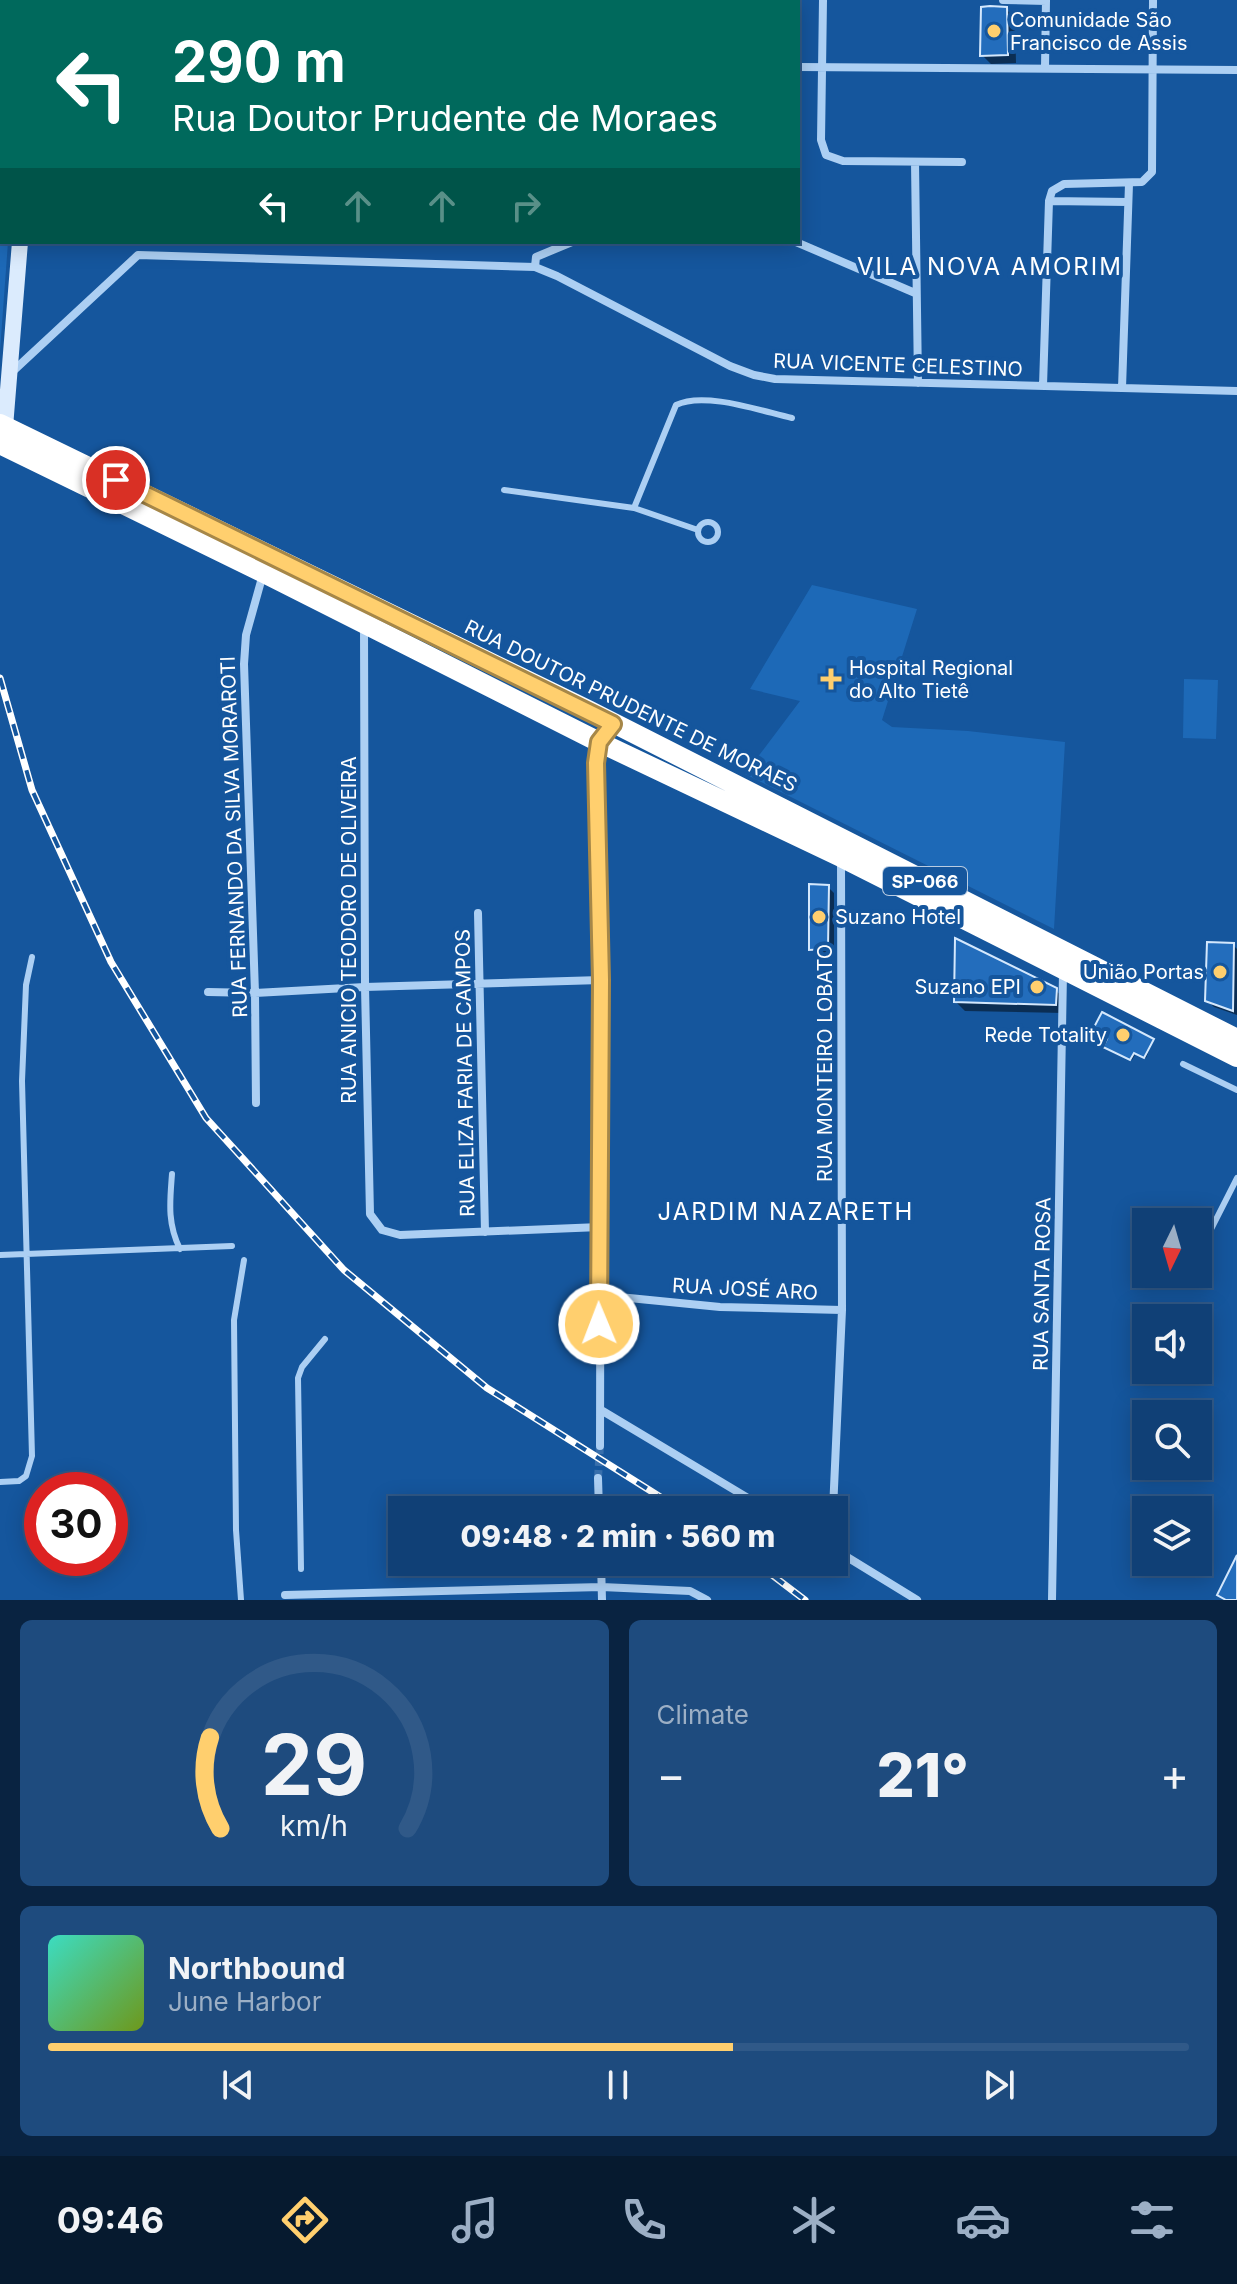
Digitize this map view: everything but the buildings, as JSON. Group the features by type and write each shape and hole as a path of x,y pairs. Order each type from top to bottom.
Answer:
{"highway":[{"name":"SP-066","path":"2,432 364,625 599,742 841,857 1237,1057"},
{"name":"RUA DOUTOR PRUDENTE DE MORAES","path":"2,432 764,797 1237,1039"}],"street":[{"path":"823,0 820,67 823,149 832,159 843,161 962,162"},
{"path":"1003,0 1046,0 1045,68"},
{"path":"1043,386 1049,201 1052,191 1064,184 1142,182 1152,172 1153,0"},
{"path":"800,67 1237,70"},
{"path":"915,162 918,383"},
{"path":"1122,388 1129,184"},
{"path":"1049,201 1128,202"},
{"path":"2,432 11,373 20,244"},
{"path":"11,373 138,255 139,244"},
{"path":"138,255 535,267 536,257 567,244"},
{"path":"800,244 915,293"},
{"name":"RUA VICENTE CELESTINO","path":"535,267 730,366 775,379 1237,391"},
{"name":"RUA FERNANDO DA SILVA MORAROTI","path":"256,1103 244,664 246,635 264,573"},
{"name":"RUA ANICIO TEODORO DE OLIVEIRA","path":"364,625 365,987 370,1214 382,1230 400,1235 485,1232"},
{"path":"600,1446 601,980 596,763 599,742 613,724"},
{"name":"RUA MONTEIRO LOBATO","path":"834,1496 842,1310 841,857"},
{"name":"RUA ELIZA FARIA DE CAMPOS","path":"478,913 485,1232"},
{"name":"RUA SANTA ROSA","path":"1052,1600 1064,968"},
{"path":"208,992 255,993 601,980"},
{"path":"485,1232 600,1227"},
{"name":"RUA JOSÉ ARO","path":"599,1295 720,1307 842,1310"},
{"path":"601,1410 745,1496"},
{"path":"598,1478 599,1496"},
{"path":"848,1558 917,1600"},
{"path":"602,1576 602,1600"},
{"path":"285,1595 602,1587 690,1591 707,1600"}],"lane":[{"path":"634,508 676,405 688,400 704,400 792,418"},
{"path":"504,490 634,508 698,530"},
{"path":"0,1482 19,1481 31,1466 22,1081 26,985 32,957"},
{"path":"1183,1064 1237,1090"},
{"path":"172,1174 170,1218 172,1233 180,1249"},
{"path":"1212,1227 1237,1178"},
{"path":"0,1255 232,1246"},
{"path":"241,1600 236,1530 234,1320 244,1260"},
{"path":"301,1569 298,1378 302,1367 325,1339"}],"shaded area":[{"path":"0,244 8,244 0,351"},
{"path":"812,585 917,609 882,720 892,727 968,731 1065,742 1054,929 745,774 800,701 750,689"},
{"path":"1184,679 1218,680 1216,739 1183,738"}],"tunnel":[{"path":"598,1478 600,1446"}],"railway":[{"path":"0,678 32,790 111,962 206,1118 344,1270 487,1388 659,1496"},
{"path":"773,1576 805,1600"}],"place":[{"name":"Comunidade São Francisco de Assis","path":"994,31"},
{"name":"Hospital Regional do Alto Tietê","path":"831,679"},
{"name":"Suzano Hotel","path":"819,917"},
{"name":"União Portas","path":"1220,972"},
{"name":"Suzano EPI","path":"1037,987"},
{"name":"Rede Totality","path":"1123,1035"}],"district":[{"name":"VILA NOVA AMORIM","path":"990,266"},
{"name":"JARDIM NAZARETH","path":"786,1211"}],"route":[{"path":"116,480 613,724 599,742 596,763 601,980 599,1324"}]}
